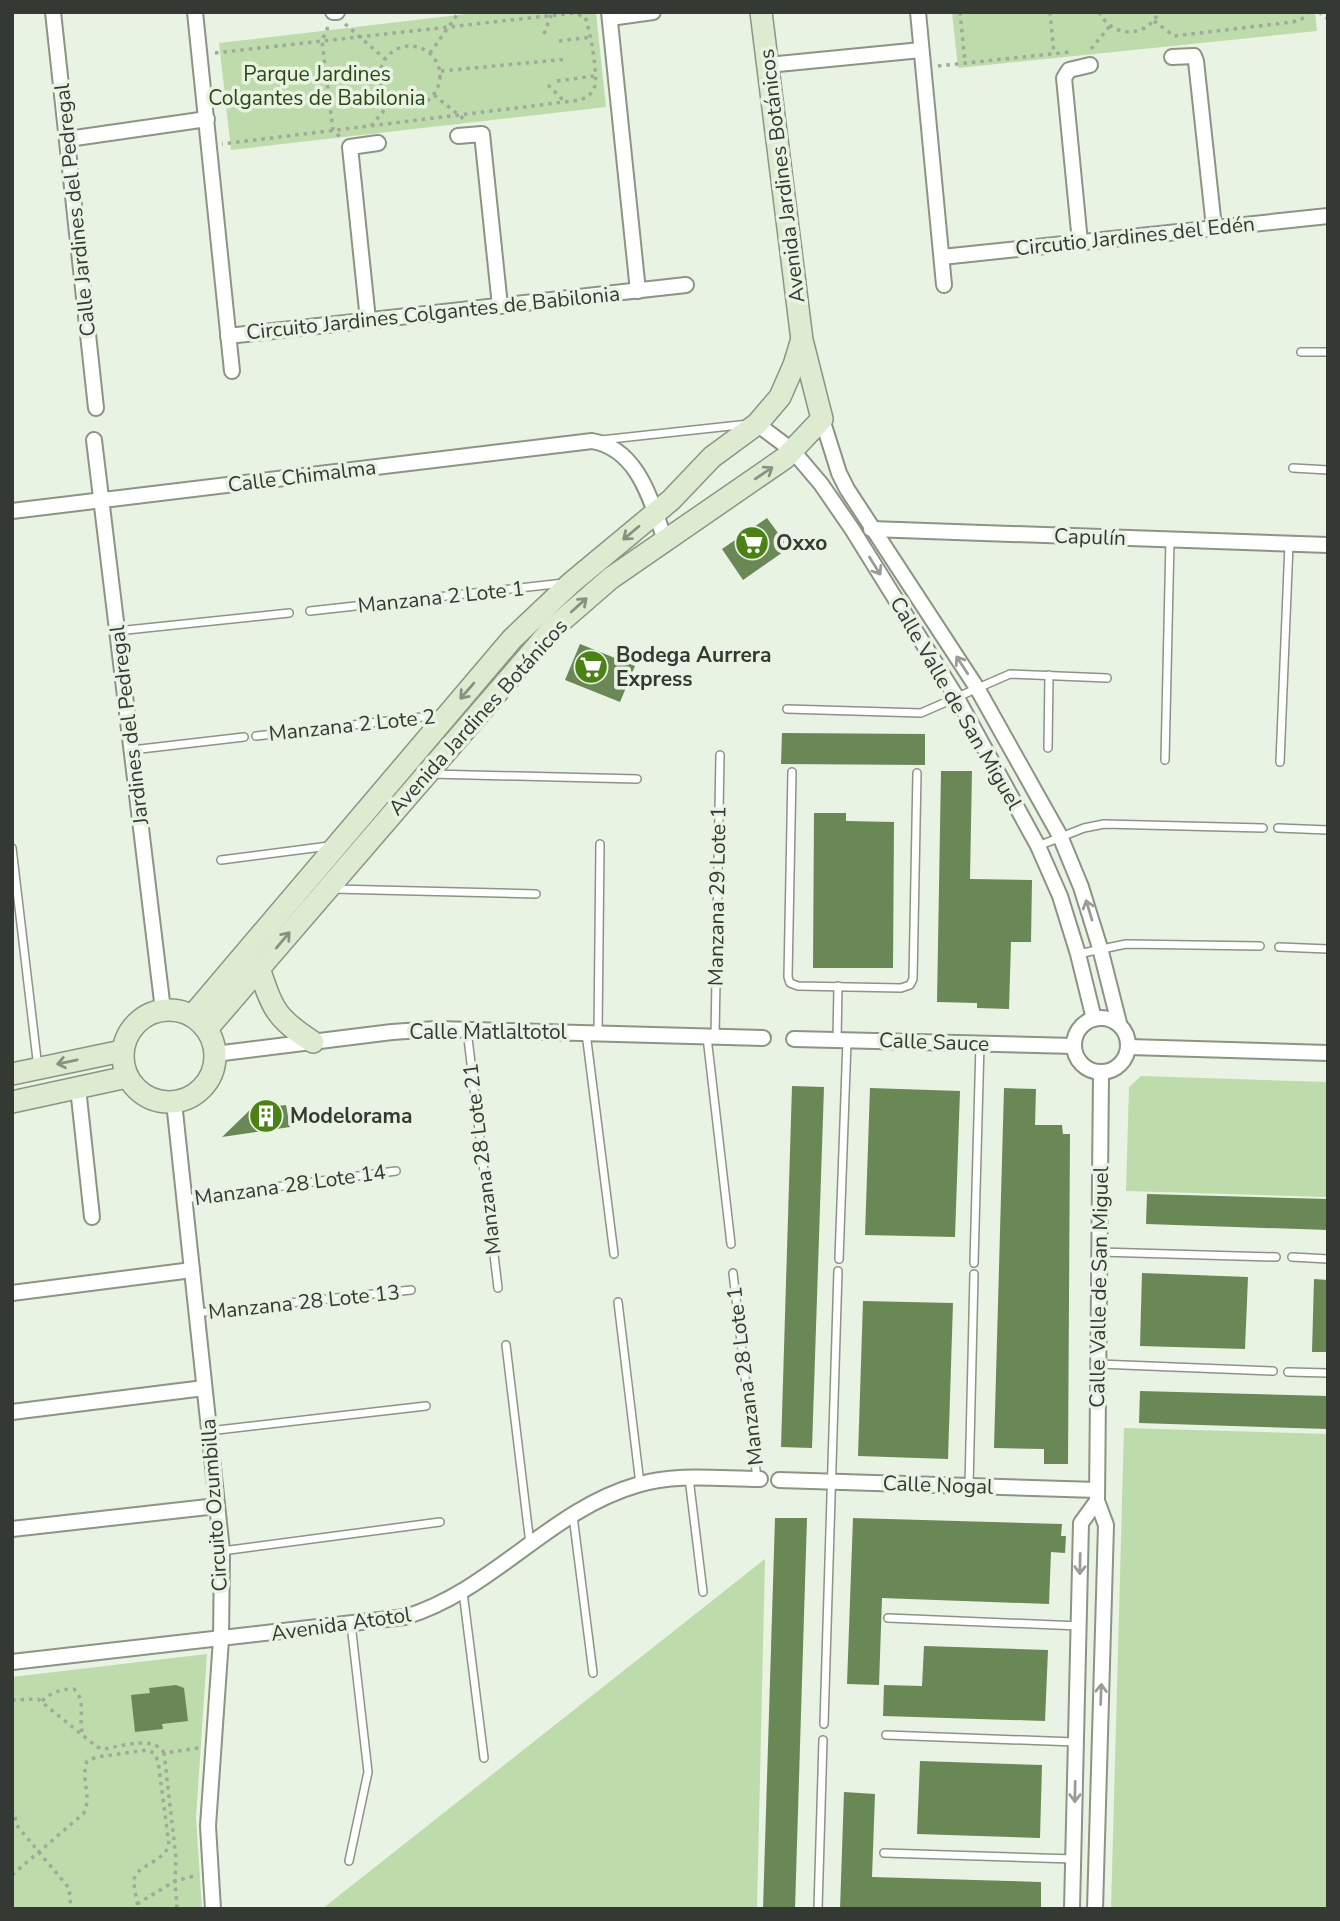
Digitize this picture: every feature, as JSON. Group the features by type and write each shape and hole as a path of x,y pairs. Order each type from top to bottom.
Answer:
{"street":[{"name":"Calle Jardines del Pedregal","path":"53,12 96,408"},
{"name":"Circuito Jardines Colgantes de Babilonia","path":"195,12 232,371"},
{"path":"609,15 653,12"},
{"name":"Avenida Jardines Botánicos","path":"199,1023 259,968 551,630 586,598 665,540 770,469 793,451 822,419 802,340 761,12"},
{"path":"918,12 944,285"},
{"name":"Circuito Jardines Colgantes de Babilonia","path":"609,15 638,291"},
{"path":"768,65 921,50"},
{"path":"1172,57 1190,55 1194,56 1196,61 1214,227"},
{"path":"1080,242 1064,78 1069,70 1090,65"},
{"path":"68,139 207,119"},
{"path":"458,136 482,134 500,306"},
{"path":"368,320 350,147 378,143"},
{"name":"Circutio Jardines del Edén","path":"942,257 1328,216"},
{"name":"Circuito Jardines Colgantes de Babilonia","path":"228,336 686,285"},
{"name":"Avenida Jardines Botánicos","path":"199,1023 336,845 513,639 572,583 689,482 712,457 757,424 780,397 802,340"},
{"name":"Calle Valle de San Miguel","path":"822,419 839,473 977,688 1060,836 1081,887 1119,1023"},
{"name":"Calle Valle de San Miguel","path":"757,424 793,451 821,484 957,698 1038,846 1060,896 1094,1019"},
{"name":"Jardines del Pedregal","path":"94,440 163,1010"},
{"path":"592,441 616,450 631,464 645,487 665,540"},
{"name":"Calle Chimalma","path":"12,511 592,441"},
{"path":"689,482 703,514"},
{"name":"Capulín","path":"852,529 1328,545"},
{"path":"259,968 271,1003 286,1025 313,1042"},
{"path":"163,1010 178,1011 199,1023 215,1054 210,1077 196,1094 174,1102 146,1097 127,1077 122,1051 129,1031 144,1017 163,1010"},
{"path":"1107,1018 1119,1023 1127,1034 1129,1047 1126,1059 1117,1068 1101,1074 1085,1069 1074,1046 1076,1035 1083,1025 1094,1019 1107,1018"},
{"name":"Calle Matlaltotol","path":"215,1054 415,1030 763,1038"},
{"name":"Calle Sauce","path":"794,1039 1074,1046"},
{"path":"1129,1047 1328,1052"},
{"path":"12,1074 122,1051"},
{"name":"Calle Valle de San Miguel","path":"1095,1909 1106,1525 1097,1495 1101,1074"},
{"path":"12,1102 127,1077"},
{"path":"78,1088 92,1217"},
{"name":"Circuito Ozumbilla","path":"174,1102 222,1551 221,1639 208,1826 213,1909"},
{"path":"12,1293 192,1270"},
{"path":"12,1412 204,1388"},
{"name":"Avenida Atotol","path":"12,1662 405,1617 422,1612 463,1592 573,1515 607,1496 640,1484 689,1478 759,1479"},
{"name":"Calle Nogal","path":"779,1480 969,1486 1097,1495"},
{"name":"Calle Valle de San Miguel","path":"1072,1909 1081,1523 1097,1495"},
{"path":"12,1529 217,1506"}],"lane":[{"path":"1301,352 1328,352"},
{"name":"Calle Chimalma","path":"592,441 738,423 757,424"},
{"path":"1293,468 1328,470"},
{"path":"821,484 839,473"},
{"path":"1166,760 1170,540"},
{"path":"1280,762 1289,544"},
{"name":"Manzana 2 Lote 1","path":"310,611 572,583"},
{"path":"117,631 289,613"},
{"path":"787,709 922,713 1010,674 1107,678"},
{"path":"1048,748 1049,675"},
{"name":"Manzana 2 Lote 2","path":"256,736 447,714"},
{"path":"132,750 244,737"},
{"name":"Manzana 29 Lote 1","path":"720,755 711,1037 731,1244"},
{"path":"792,772 790,984 901,988 912,983 917,773"},
{"path":"426,774 637,779"},
{"path":"1038,846 1092,825 1104,824 1263,828"},
{"path":"1278,828 1328,830"},
{"path":"600,844 592,1034 614,1254"},
{"path":"221,860 336,845"},
{"path":"12,848 38,1068"},
{"path":"327,889 536,894"},
{"path":"1078,954 1100,948 1147,943 1260,946"},
{"path":"1279,947 1328,949"},
{"path":"838,986 842,1040 839,1259"},
{"name":"Manzana 28 Lote 21","path":"467,1030 498,1288"},
{"path":"975,1263 980,1044"},
{"name":"Manzana 28 Lote 14","path":"184,1199 396,1171"},
{"path":"1099,1251 1276,1257"},
{"path":"1292,1258 1328,1259"},
{"path":"824,1724 838,1271"},
{"name":"Manzana 28 Lote 1","path":"733,1273 759,1479"},
{"path":"969,1486 974,1274"},
{"name":"Manzana 28 Lote 13","path":"196,1313 411,1290"},
{"path":"618,1302 640,1484"},
{"path":"506,1345 530,1544"},
{"path":"1098,1363 1273,1371"},
{"path":"1288,1372 1328,1373"},
{"path":"209,1431 426,1406"},
{"path":"689,1478 703,1592"},
{"path":"573,1515 593,1673"},
{"path":"222,1551 440,1522"},
{"path":"463,1592 484,1758"},
{"path":"888,1618 1079,1626"},
{"path":"348,1861 368,1783 351,1624"},
{"path":"886,1735 1076,1742"},
{"path":"818,1909 823,1740"},
{"path":"884,1853 1073,1859"}],"path":[{"path":"385,59 334,12 322,41 333,130 350,147 392,101"},
{"path":"430,53 459,12"},
{"path":"960,12 965,62"},
{"path":"1050,12 1054,54"},
{"path":"1099,12 1110,26 1130,33 1141,30 1154,20 1159,12"},
{"path":"1154,20 1174,36 1293,22 1304,18 1308,12"},
{"path":"1319,12 1328,19"},
{"path":"200,55 574,13 585,17 591,37 595,87 589,96 581,100 210,145"},
{"path":"544,34 551,15"},
{"path":"1090,50 1110,26"},
{"path":"559,41 611,34"},
{"path":"400,47 421,47 437,61 441,81 433,95 421,105 410,107 392,101 385,94 379,76 385,59 400,47"},
{"path":"923,68 1078,51"},
{"path":"441,71 568,59"},
{"path":"557,81 615,73"},
{"path":"548,85 564,102"},
{"path":"433,95 482,134"},
{"path":"41,1702 50,1694 74,1689 82,1702 82,1735"},
{"path":"12,1700 38,1699 97,1747 104,1749 153,1742 160,1746 164,1753 176,1858 177,1908"},
{"path":"164,1753 213,1746"},
{"path":"12,1875 83,1814 86,1808 83,1770 87,1761 97,1756 147,1750 154,1753 158,1761 169,1845 167,1852 160,1859 138,1871 134,1878 137,1906 175,1881 210,1871"},
{"path":"12,1809 18,1827 69,1888 71,1909"}],"green space":[{"name":"Parque Jardines Colgantes de Babilonia","path":"483,12 596,12 606,107 231,150 219,43"},
{"path":"952,12 1315,12 1317,31 958,68"},
{"path":"1141,1076 1328,1082 1328,1197 1126,1191 1129,1087"},
{"path":"1124,1428 1328,1434 1328,1909 1111,1909"},
{"path":"765,1559 757,1909 322,1909"},
{"path":"207,1654 196,1818 202,1909 12,1909 12,1677"}],"building":[{"path":"767,518 784,541 783,552 743,580 722,549"},
{"path":"580,644 635,666 620,702 565,680"},
{"path":"782,733 925,734 925,765 781,764"},
{"path":"941,771 972,771 970,879 1032,880 1031,942 1011,942 1009,1009 977,1008 977,1003 937,1002"},
{"path":"814,813 846,813 846,821 894,822 893,968 813,968"},
{"path":"792,1086 824,1087 812,1448 781,1447"},
{"path":"870,1088 960,1091 955,1237 865,1235"},
{"path":"1004,1088 1036,1089 1035,1125 1062,1125 1063,1134 1070,1134 1068,1464 1044,1464 1044,1449 994,1448"},
{"name":"Modelorama","path":"286,1105 290,1127 222,1137 251,1109"},
{"path":"1147,1194 1328,1199 1328,1230 1146,1224"},
{"path":"1142,1273 1248,1277 1245,1349 1140,1346"},
{"path":"1314,1279 1328,1280 1328,1352 1312,1352"},
{"path":"863,1301 953,1303 948,1459 858,1456"},
{"path":"1140,1391 1328,1396 1328,1429 1139,1423"},
{"path":"775,1518 807,1518 795,1909 763,1909"},
{"path":"853,1518 1062,1524 1061,1536 1066,1536 1065,1553 1051,1552 1049,1604 882,1598 879,1685 847,1684"},
{"path":"924,1646 1048,1650 1045,1721 883,1716 884,1685 922,1686"},
{"path":"176,1685 184,1688 188,1721 162,1724 163,1729 135,1732 131,1695 150,1693 149,1688"},
{"path":"920,1761 1042,1765 1040,1838 917,1834"},
{"path":"844,1792 875,1794 872,1877 1041,1882 1041,1909 840,1909"}],"place":[{"name":"Oxxo","path":"752,543"},
{"name":"Bodega Aurrera Express","path":"591,667"},
{"name":"Modelorama","path":"266,1116"}]}
